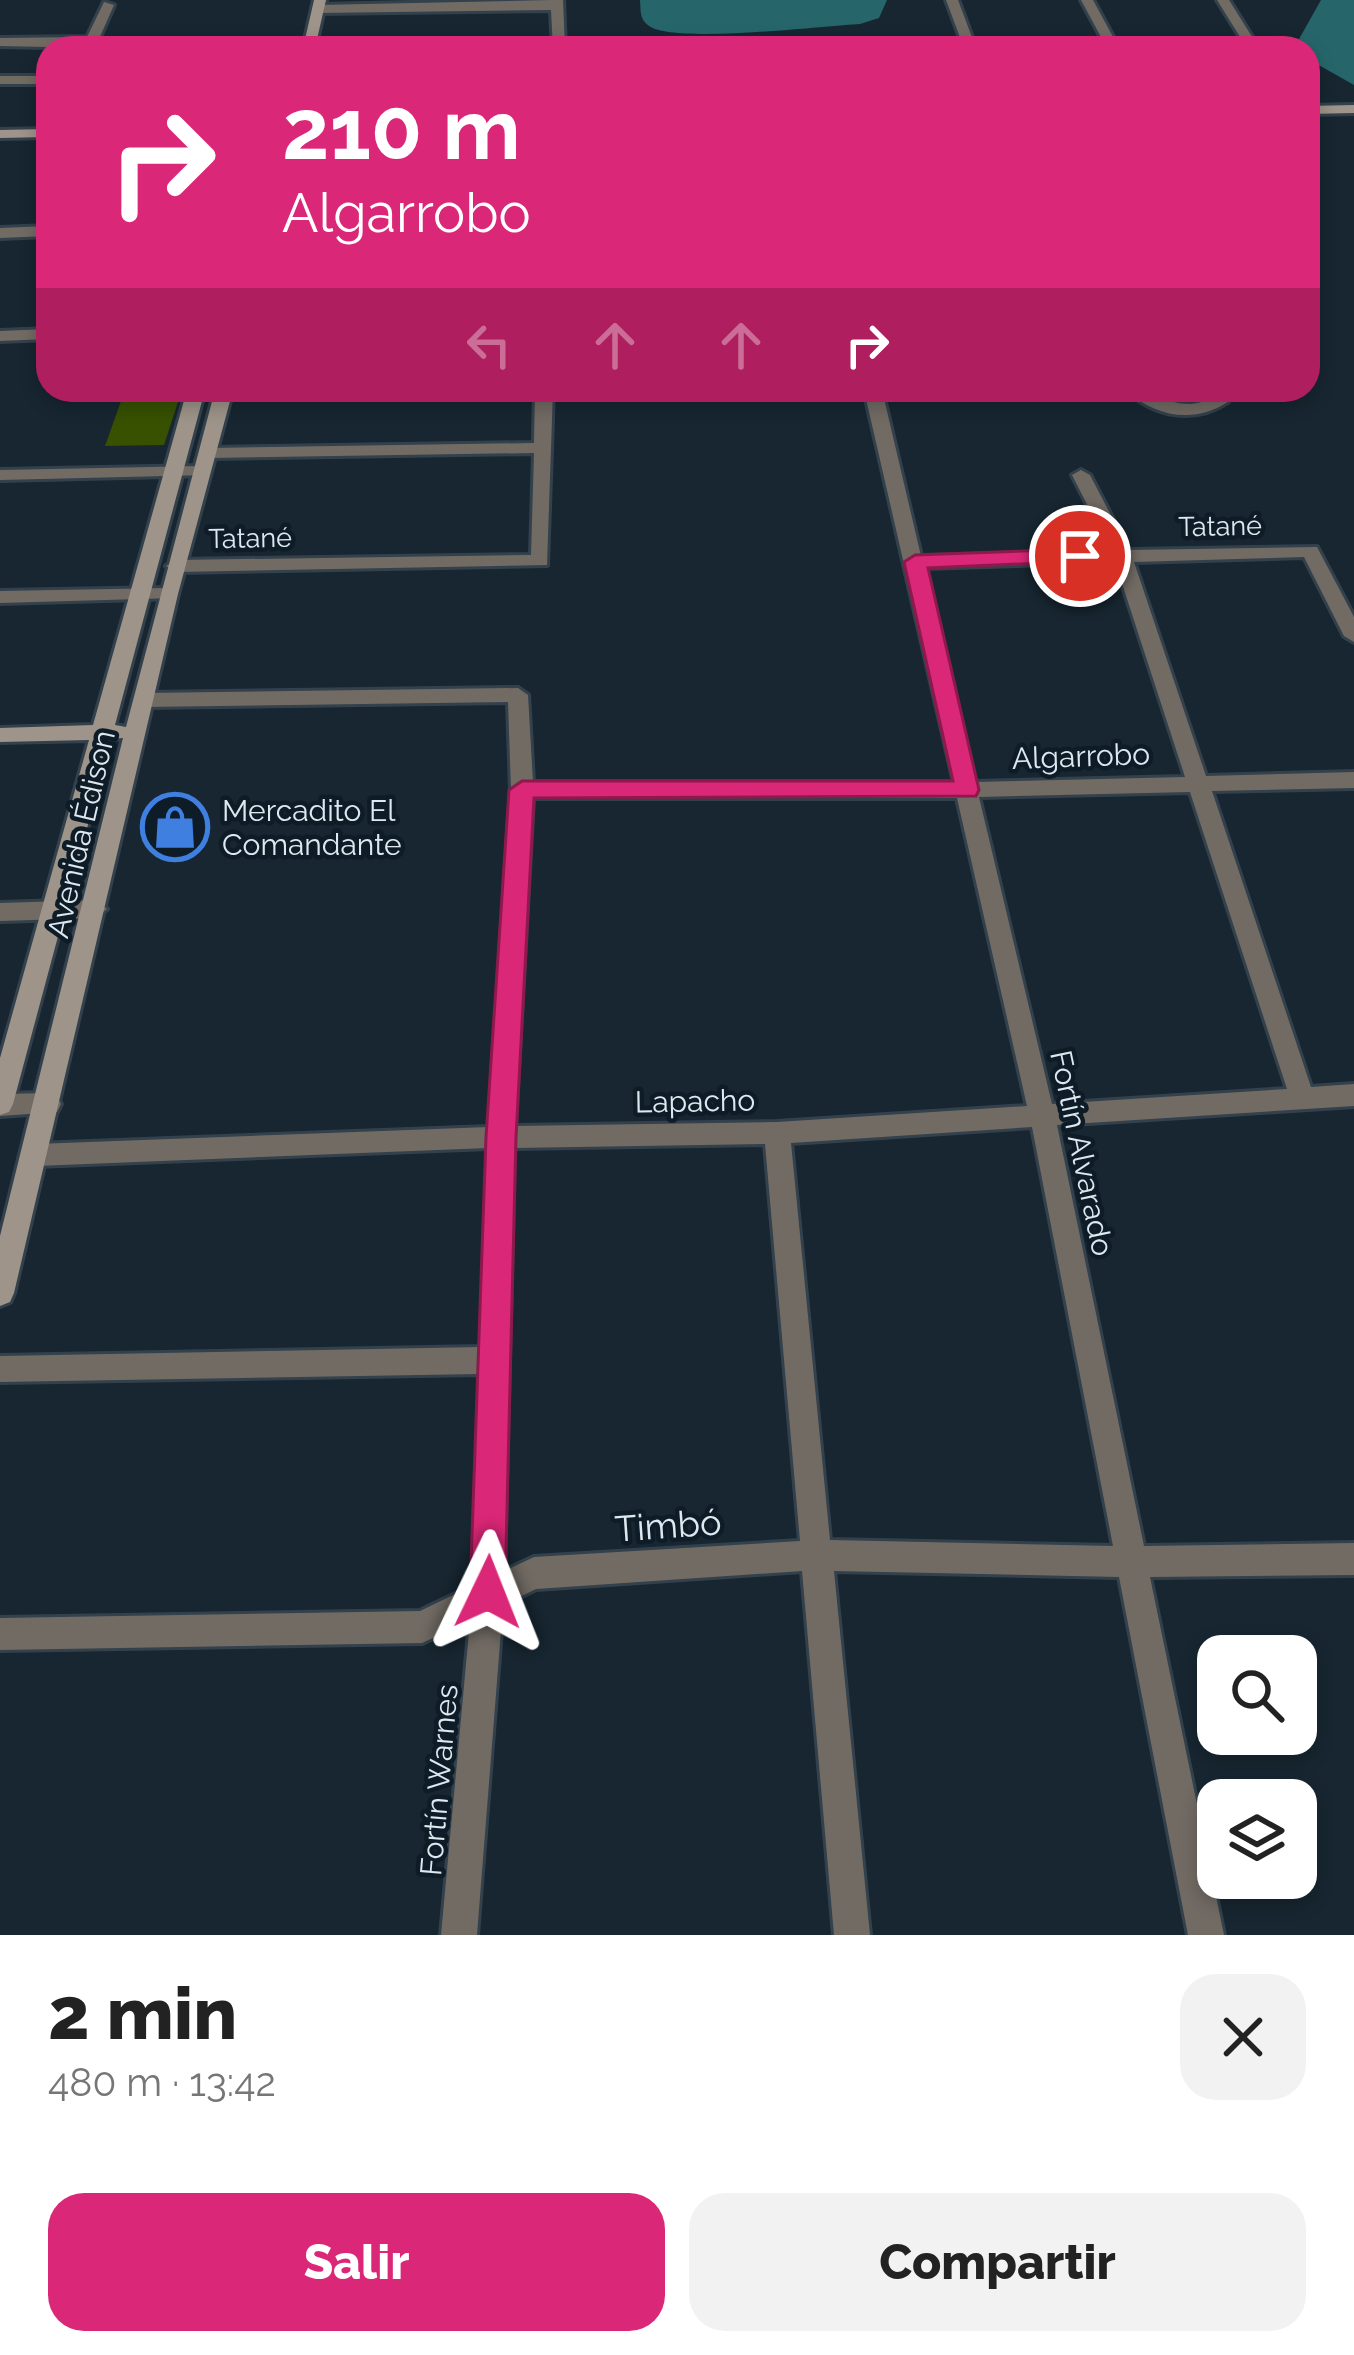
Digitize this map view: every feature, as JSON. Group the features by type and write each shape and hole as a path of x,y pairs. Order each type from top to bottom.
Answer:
{"main road":[{"path":"312,36 319,5"},
{"path":"1320,110 1354,109"},
{"path":"0,134 36,133"},
{"name":"Avenida Édison","path":"0,1105 193,402"},
{"name":"Avenida Édison","path":"0,1293 134,731 221,402"},
{"path":"0,735 134,731"}],"street":[{"path":"952,0 966,36"},
{"path":"1088,0 1107,36"},
{"path":"1223,0 1246,36"},
{"path":"319,5 557,3 558,36"},
{"path":"94,36 108,5"},
{"path":"0,42 36,43"},
{"path":"0,80 36,80"},
{"path":"0,232 36,231"},
{"path":"0,336 36,334"},
{"path":"0,475 174,471 205,462 539,448 543,402"},
{"name":"Fortín Alvarado","path":"876,402 1043,1119 1206,1935"},
{"path":"1151,402 1180,412 1206,410 1217,402"},
{"name":"Tatané","path":"176,566 540,561 539,448"},
{"path":"1082,475 1122,554 1302,1097"},
{"name":"Tatané","path":"915,562 1310,551 1354,636"},
{"path":"0,597 168,594"},
{"name":"Fortín Warnes","path":"143,700 518,695 522,790 501,1137 488,1592 459,1935"},
{"name":"Algarrobo","path":"522,790 967,790 1354,780"},
{"path":"0,912 95,909"},
{"name":"Lapacho","path":"36,1155 501,1137 777,1133 1354,1095"},
{"path":"0,1105 48,1104"},
{"path":"777,1133 852,1935"},
{"path":"0,1369 496,1360"},
{"name":"Timbó","path":"0,1634 422,1628 534,1573 817,1556 1131,1562 1354,1558"}],"green space":[{"path":"121,402 178,402 164,445 105,446"}],"shaded area":[{"path":"640,0 887,0 879,18 860,24 687,34 649,26 642,18"},
{"path":"1321,0 1354,0 1354,85 1320,66 1320,36 1301,36"}],"place":[{"name":"Mercadito El Comandante","path":"175,827"}],"route":[{"path":"488,1592 501,1137 522,790 967,790 915,562 1080,556"}]}
